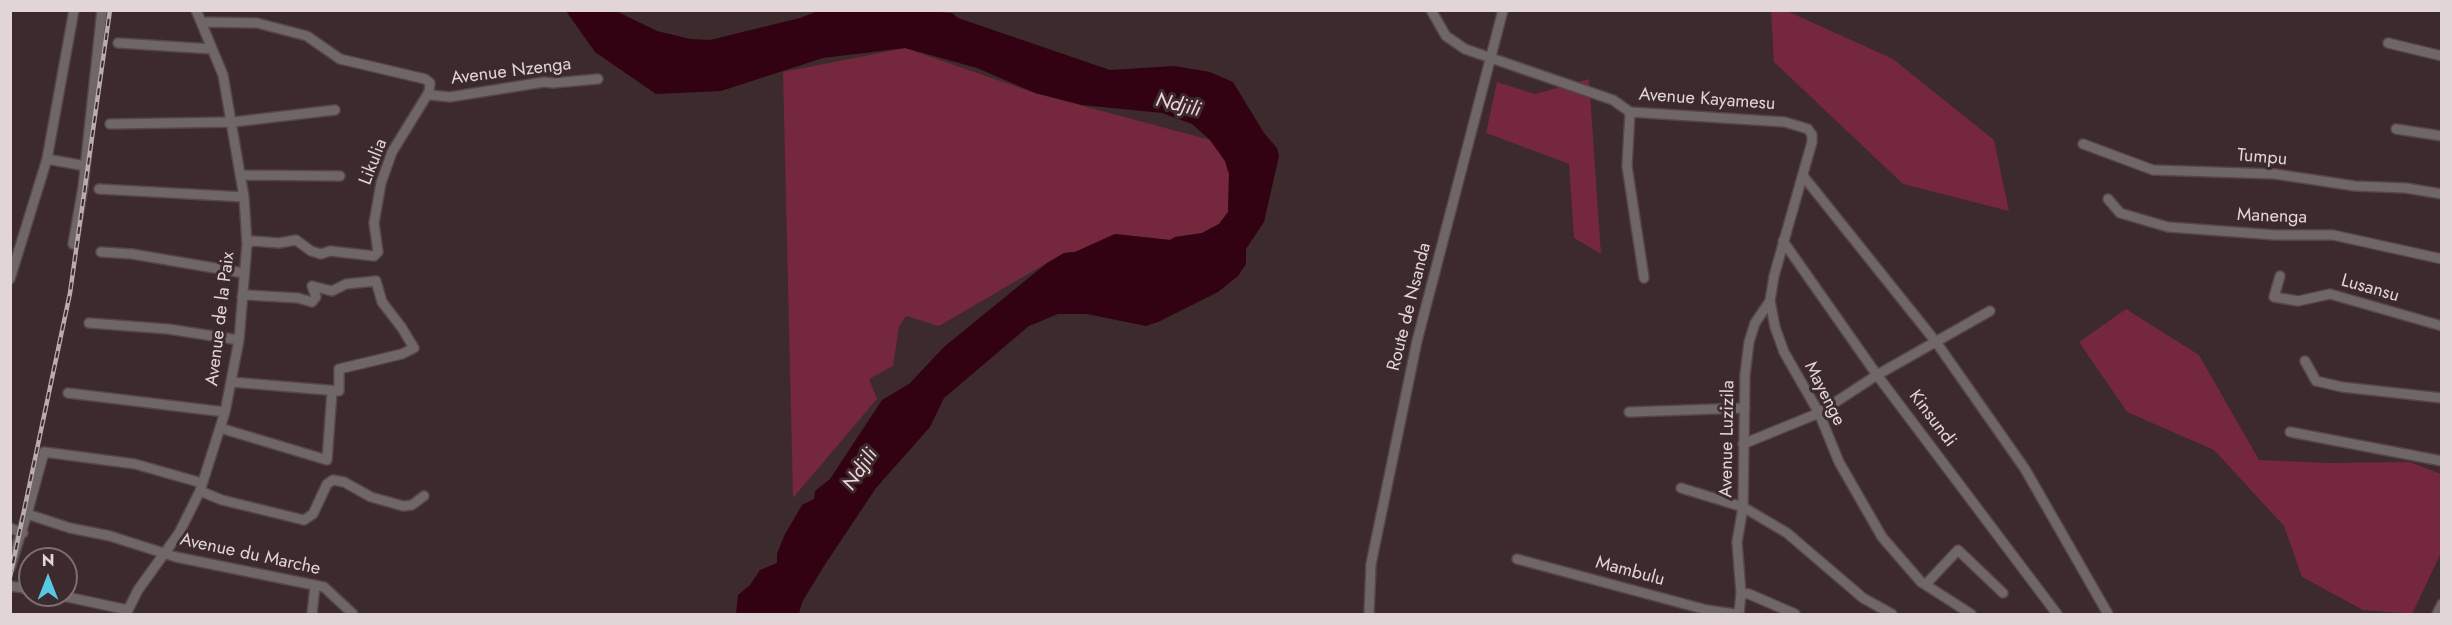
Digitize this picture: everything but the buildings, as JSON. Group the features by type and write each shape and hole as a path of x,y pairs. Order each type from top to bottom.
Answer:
{"street":[{"path":"10,279 47,159 74,10"},
{"path":"73,244 85,166 102,10"},
{"name":"Avenue de la Paix","path":"127,612 138,590 179,533 201,487 225,412 239,340 246,244 244,196 233,122 223,75 196,10"},
{"name":"Avenue Kayamesu","path":"1431,10 1446,36 1465,49 1613,100 1630,112 1785,122 1808,129 1812,135 1812,142"},
{"name":"Route de Nsanda","path":"1370,615 1371,564 1417,341 1503,10"},
{"name":"Avenue Nzenga","path":"201,22 257,23 307,36 340,59 425,79 430,83 429,92 432,95 450,97 544,82 598,79"},
{"path":"118,43 212,49"},
{"path":"2388,43 2442,56"},
{"name":"Likulia","path":"246,244 253,241 279,243 296,240 311,251 321,254 330,250 374,256 378,252 374,223 381,183 392,152 429,92"},
{"path":"110,124 233,122 335,110"},
{"path":"1630,112 1627,166 1644,278"},
{"path":"2396,129 2442,136"},
{"name":"Mayenge","path":"1812,142 1804,177 1783,241 1770,301 1774,327 1784,352 1819,413 1839,462 1872,521 1921,582 1971,615"},
{"name":"Tumpu","path":"2083,144 2153,170 2275,174 2355,186 2406,188 2442,194"},
{"path":"47,159 85,166"},
{"path":"241,175 340,176"},
{"path":"1804,177 1936,342 2025,469 2108,615"},
{"path":"99,189 244,196"},
{"name":"Manenga","path":"2108,199 2120,213 2168,227 2276,235 2333,235 2442,259"},
{"name":"Kinsundi","path":"1783,241 1877,375 2057,615"},
{"path":"101,252 132,254 244,273"},
{"name":"Lusansu","path":"2280,276 2274,297 2298,301 2330,294 2442,326"},
{"path":"220,428 327,460 339,369 402,354 414,348 382,302 376,281 346,284 332,291 312,286 316,297 312,302 298,298 247,295 242,297"},
{"name":"Avenue Luzizila","path":"1770,301 1755,323 1749,342 1745,375 1743,507 1787,533 1863,598 1892,615"},
{"path":"1743,444 1819,413 1877,375 1990,310"},
{"path":"89,323 168,329 239,340"},
{"path":"2306,361 2316,381 2342,387 2442,398"},
{"path":"231,382 335,391"},
{"path":"68,393 225,412"},
{"path":"1629,412 1745,408"},
{"path":"2290,432 2442,461"},
{"path":"10,568 23,533 44,452 135,464 201,487 222,500 304,520 313,514 327,484 333,480 344,482 371,497 403,506 412,505 424,496"},
{"path":"1681,488 1743,507"},
{"name":"Mambulu","path":"1517,559 1707,610 1737,615 1741,593 1737,542 1743,507"},
{"name":"Avenue du Marche","path":"27,514 192,561 324,587 353,615"},
{"path":"10,528 23,533"},
{"path":"1926,584 1958,550 2003,593"},
{"path":"312,615 315,586"},
{"path":"1741,593 1794,615"},
{"path":"78,600 127,612"},
{"path":"2437,615 2442,604"}],"shaded area":[{"path":"1771,11 1787,11 1893,59 1994,140 2009,211 1903,184 1774,62"},
{"path":"905,48 1035,93 1210,140 1225,161 1229,174 1228,212 1219,224 1202,233 1175,237 1171,240 1115,234 1075,252 1064,253 939,326 906,316 899,327 893,366 869,379 877,399 793,498 783,72"},
{"path":"1589,79 1601,254 1574,238 1569,164 1486,133 1497,82 1535,94"},
{"path":"2126,309 2199,355 2259,460 2329,463 2410,462 2441,474 2441,553 2412,614 2363,610 2302,577 2284,526 2214,450 2127,412 2079,342"}],"water":[{"name":"Ndjili","path":"913,10 952,13 958,18 1110,70 1174,66 1210,72 1233,82 1264,133 1277,148 1279,156 1264,222 1246,249 1246,264 1238,276 1218,292 1158,322 1146,326 1087,314 1058,314 1029,326 944,398 930,427 876,488 802,602 799,614 736,614 738,595 750,585 760,570 777,563 777,554 784,536 802,505 814,499 815,491 830,479 882,400 909,384 945,346 1047,263 1064,253 1075,252 1115,234 1170,240 1175,237 1202,233 1219,224 1228,212 1229,174 1225,161 1210,140 1192,124 1162,113 1082,105 1035,93 977,68 905,48 823,58 721,91 656,94 595,52 566,11 616,11 657,31 690,39 710,40 800,18 818,11"}],"railway":[{"path":"10,577 70,293 110,10"}]}
